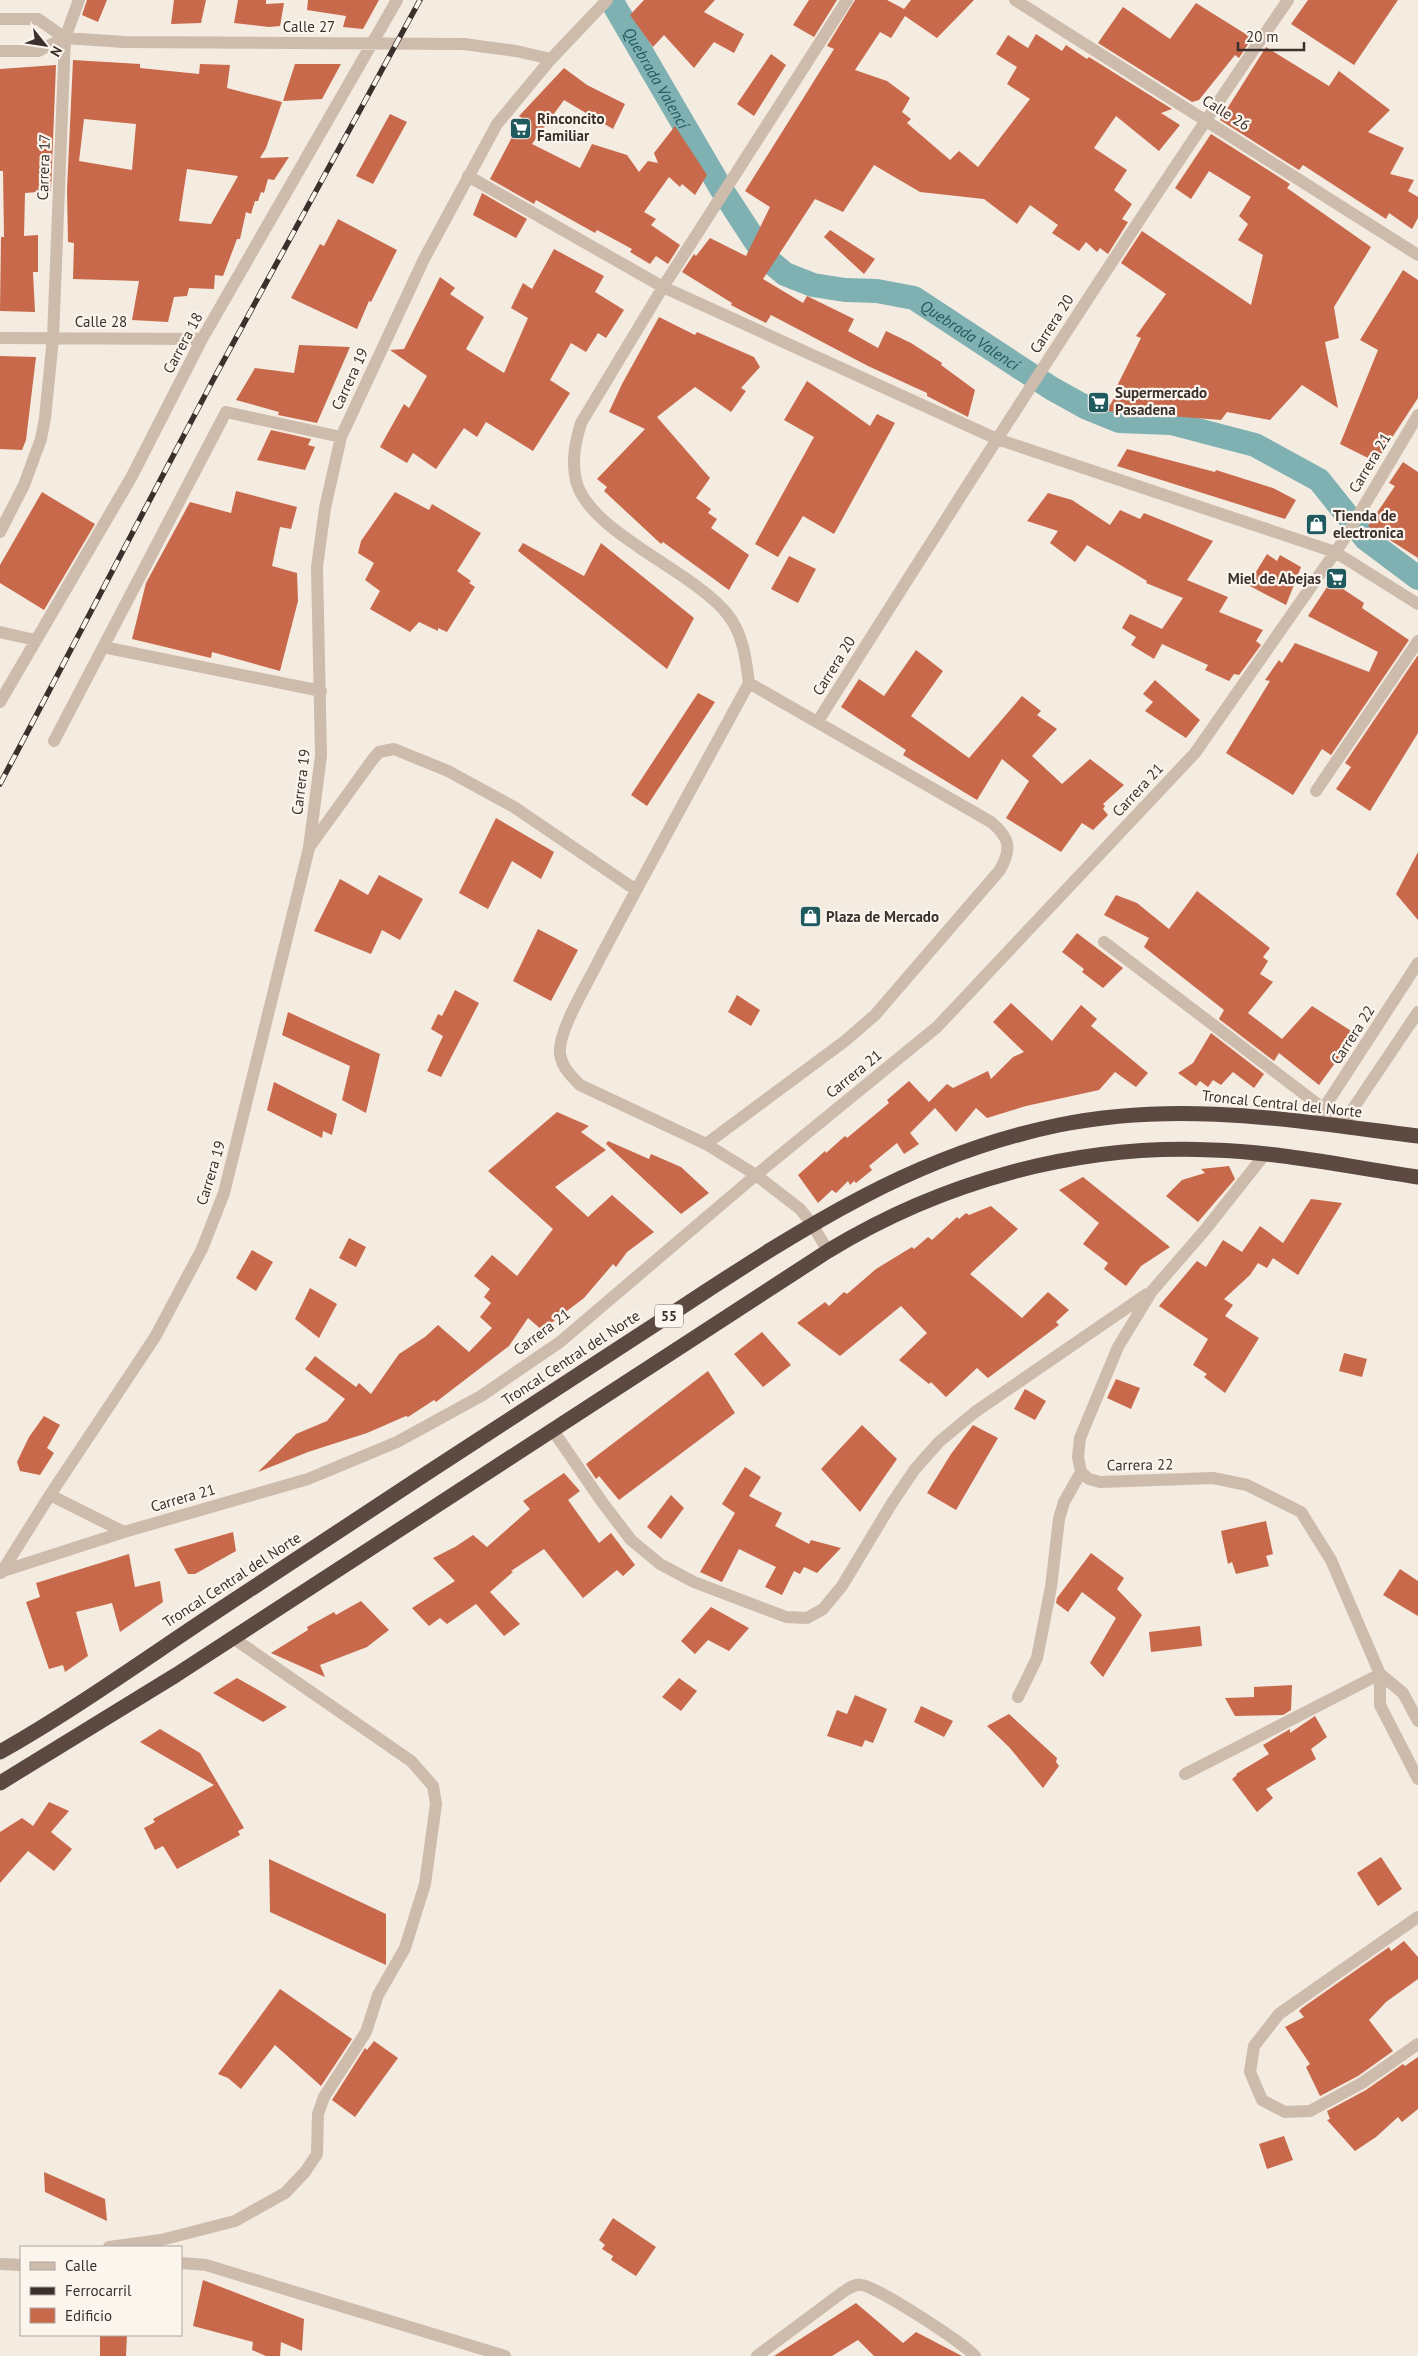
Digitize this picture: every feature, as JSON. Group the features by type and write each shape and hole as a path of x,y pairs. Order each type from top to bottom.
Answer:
{"highway":[{"name":"Troncal Central del Norte","path":"0,1752 537,1401 812,1224 888,1182 939,1160 996,1140 1062,1124 1104,1118 1184,1112 1259,1116 1313,1124 1344,1122 1418,1136"},
{"name":"55","path":"0,1783 176,1676 552,1429 828,1251 877,1223 932,1198 991,1178 1045,1164 1125,1152 1213,1150 1265,1154 1418,1177"}],"street":[{"name":"Carrera 17","path":"0,532 24,485 41,439 45,418 53,338 65,38 79,0"},
{"name":"Carrera 18","path":"0,702 132,476 202,339 397,0"},
{"name":"Carrera 19","path":"1,1573 50,1494 156,1336 202,1249 224,1193 309,848 322,756 317,568 325,508 341,437 420,268 497,124 551,59 607,0"},
{"path":"828,1251 812,1224 800,1210 756,1175 706,1144 580,1085 565,1069 560,1053 562,1035 636,890 749,683 746,657 739,634 729,615 710,595 599,518 580,493 575,476 574,448 581,422 663,287 847,0"},
{"name":"Calle 26","path":"1015,0 1418,255"},
{"name":"Carrera 20","path":"818,721 996,439 1205,119 1288,0"},
{"path":"0,19 38,19 65,38"},
{"name":"Calle 27","path":"0,51 38,51 65,38 124,42 464,44 516,51 551,59"},
{"path":"468,176 663,287 996,439 1339,546 1418,604"},
{"name":"Calle 28","path":"0,338 202,339"},
{"path":"54,741 226,412 341,437"},
{"name":"Carrera 21","path":"1,1573 124,1532 308,1478 397,1442 480,1396 560,1342 756,1175 937,1027 1195,753 1339,546 1418,415"},
{"path":"0,632 35,640"},
{"path":"1316,791 1418,641"},
{"path":"103,647 321,691"},
{"path":"706,1144 845,1041 874,1015 1000,870 1008,857 1008,842 1003,832 991,822 749,683"},
{"path":"309,848 379,752 394,749 448,771 514,807 636,890"},
{"path":"1104,942 1344,1122 1418,1012"},
{"name":"Carrera 22","path":"1313,1124 1418,963"},
{"path":"1018,1697 1037,1658 1051,1587 1059,1519 1064,1502 1081,1472 1078,1457 1080,1438 1118,1346 1152,1291 1206,1230 1265,1154"},
{"path":"552,1429 602,1502 631,1540 660,1564 694,1582 786,1617 807,1618 823,1609 842,1586 892,1503 915,1469 939,1442 975,1412 1152,1291"},
{"name":"Carrera 22","path":"1081,1472 1090,1479 1100,1482 1213,1478 1247,1485 1301,1512 1331,1560 1380,1674 1380,1705 1418,1779"},
{"path":"50,1494 124,1532"},
{"path":"116,2246 161,2240 235,2221 285,2193 305,2172 317,2154 318,2114 324,2097 366,2032 378,1995 405,1948 425,1884 436,1804 433,1786 411,1761 232,1638"},
{"path":"1185,1774 1380,1674"},
{"name":"Carrera 22","path":"1380,1674 1403,1693 1418,1721"},
{"path":"1418,1917 1280,2014 1254,2046 1250,2072 1262,2100 1285,2112 1310,2111 1362,2083 1418,2044"},
{"path":"182,2263 206,2266 505,2356"},
{"path":"0,2264 20,2265"},
{"path":"757,2356 843,2292 853,2286 862,2285 883,2293 972,2352 975,2356"}],"building":[{"path":"87,0 107,0 98,22 82,15"},
{"path":"174,0 206,0 201,23 171,24"},
{"path":"238,0 266,0 266,4 284,3 280,26 269,27 234,23"},
{"path":"308,0 379,0 363,29 343,27 346,16 307,10"},
{"path":"644,0 715,0 704,12 744,34 734,53 714,42 694,68 664,35 653,47 630,15"},
{"path":"809,0 837,0 814,37 793,25"},
{"path":"855,0 887,0 904,9 911,0 974,0 937,38 905,16 891,38 880,32 855,70 887,81 910,98 902,112 911,119 907,123 950,160 959,151 978,167 1030,99 1007,84 1017,67 996,54 1008,35 1028,48 1036,34 1062,51 1066,45 1087,59 1089,57 1172,109 1161,113 1180,125 1159,151 1116,116 1094,148 1127,170 1114,190 1132,204 1122,219 1128,222 1108,254 1100,248 1097,252 1086,242 1079,251 1052,233 1058,225 1030,205 1017,224 984,199 920,192 874,165 843,212 815,199 763,279 803,303 807,296 854,319 848,331 878,348 886,331 911,343 942,363 941,365 975,390 968,417 927,396 927,393 868,366 771,315 766,323 750,315 731,305 732,303 682,272 694,254 696,256 710,238 746,256 770,207 745,191 834,49 827,46"},
{"path":"1308,0 1398,0 1354,65 1291,24"},
{"path":"1196,3 1252,38 1239,58 1235,55 1199,100 1192,102 1098,43 1123,7 1170,39"},
{"path":"1266,47 1329,86 1339,71 1390,110 1368,132 1404,148 1390,174 1414,180 1408,191 1418,197 1418,218 1412,229 1389,213 1386,219 1303,165 1299,170 1220,120"},
{"path":"771,54 786,65 754,116 737,104"},
{"path":"73,60 140,64 140,68 199,74 200,64 230,65 227,88 282,102 266,148 260,158 289,157 274,180 268,179 264,193 261,192 258,201 255,201 251,214 246,212 240,239 237,239 223,276 215,275 214,289 189,288 187,296 174,297 168,322 132,320 139,281 73,279 74,243 68,242 67,190","holes":["84,119 136,124 132,170 79,161","187,169 238,176 211,224 179,221"]},
{"path":"295,64 341,64 322,99 283,101"},
{"path":"56,65 51,191 25,193 24,236 38,235 38,272 33,272 35,312 0,311 1,237 4,237 3,171 0,171 0,69"},
{"path":"564,68 587,85 625,104 613,129 564,100 532,144 580,168 592,144 627,155 639,172 648,161 658,163 654,153 675,126 707,175 695,195 682,184 680,187 669,177 644,212 656,219 651,225 680,245 668,264 656,256 650,264 630,252 632,249 597,230 595,233 536,200 534,204 490,179 522,118 519,116"},
{"path":"390,114 407,122 373,184 356,176"},
{"path":"1211,134 1290,184 1287,188 1371,247 1334,307 1339,338 1325,342 1338,408 1302,385 1270,420 1227,412 1221,420 1107,411 1116,394 1114,392 1141,338 1136,336 1166,294 1121,263 1142,231 1251,305 1263,255 1238,240 1248,224 1239,216 1251,197 1209,171 1191,199 1175,188"},
{"path":"482,193 527,219 516,238 473,215"},
{"path":"338,219 397,250 371,302 369,301 357,329 291,298 320,244 324,246"},
{"path":"830,230 875,259 864,274 824,237"},
{"path":"554,249 604,276 595,292 624,310 606,338 598,333 586,352 571,343 550,380 570,393 533,451 486,422 477,437 464,428 436,469 413,453 407,463 380,447 404,404 409,408 427,376 390,350 404,349 440,277 455,288 450,294 484,317 466,349 504,373 528,318 511,308 523,283 532,289"},
{"path":"1403,270 1418,280 1418,398 1376,462 1340,444 1378,350 1360,340"},
{"path":"659,317 695,335 697,332 754,357 760,367 741,388 746,391 731,412 695,387 657,417 710,478 696,498 711,509 708,513 717,519 711,528 749,555 729,590 663,542 661,544 604,491 607,487 597,479 645,429 609,412 622,384"},
{"path":"299,345 350,347 317,423 278,415 279,412 236,400 255,368 294,373"},
{"path":"0,356 36,357 26,440 22,450 0,449"},
{"path":"807,381 870,426 877,414 895,423 834,534 803,516 778,557 755,544 814,437 784,420"},
{"path":"271,430 311,439 308,445 315,447 305,470 257,460"},
{"path":"1127,449 1215,472 1216,470 1273,488 1296,500 1285,519 1117,466"},
{"path":"1403,462 1418,472 1418,558 1368,526 1395,486 1389,483"},
{"path":"236,491 297,507 291,529 280,527 272,566 297,573 298,601 280,671 212,652 211,658 132,639 146,583 190,502 231,513"},
{"path":"42,492 95,524 44,610 0,583 0,565"},
{"path":"395,492 429,510 432,504 481,533 457,571 471,581 469,583 475,587 447,632 438,628 438,631 419,622 410,632 370,609 380,591 365,580 374,563 358,553 361,541"},
{"path":"1048,493 1072,500 1110,525 1120,510 1140,519 1144,513 1213,541 1187,580 1228,597 1219,612 1263,630 1256,641 1261,645 1239,675 1234,674 1229,681 1205,670 1208,665 1162,644 1154,659 1131,645 1136,637 1122,628 1130,614 1162,629 1183,598 1146,583 1147,581 1087,545 1075,562 1050,543 1058,531 1027,521"},
{"path":"523,543 584,576 601,543 694,618 667,669 518,551"},
{"path":"1267,554 1277,561 1280,555 1301,567 1286,605 1248,585"},
{"path":"789,556 816,569 798,603 771,589"},
{"path":"1331,581 1364,603 1362,608 1409,640 1331,755 1322,749 1293,795 1226,753 1270,681 1265,680 1279,660 1282,663 1295,643 1369,672 1378,652 1308,616"},
{"path":"916,650 943,671 911,716 969,758 1022,696 1041,711 1037,715 1057,729 1032,756 1062,784 1090,759 1124,785 1103,804 1105,806 1103,809 1108,815 1093,830 1082,823 1061,852 1006,818 1029,781 1002,759 977,800 903,755 906,750 841,707 859,679 884,696"},
{"path":"1418,655 1418,733 1370,811 1336,789 1351,767 1345,763"},
{"path":"1155,680 1200,720 1186,738 1145,711 1153,702 1143,694"},
{"path":"698,693 715,702 647,806 631,795"},
{"path":"496,818 554,852 541,879 512,861 488,909 459,893"},
{"path":"1418,852 1418,920 1396,894"},
{"path":"379,875 423,899 400,940 382,930 371,954 314,931 340,879 368,895"},
{"path":"1197,891 1270,948 1263,957 1268,961 1260,974 1273,982 1248,1013 1282,1039 1312,1006 1356,1034 1319,1085 1279,1053 1274,1061 1219,1019 1224,1010 1144,947 1149,938 1104,915 1116,895 1137,903 1169,929"},
{"path":"538,929 578,950 551,1001 513,981"},
{"path":"1077,933 1123,968 1103,988 1082,972 1084,969 1062,952"},
{"path":"455,990 479,1003 441,1077 427,1071 443,1036 431,1029 438,1014 442,1016"},
{"path":"737,995 760,1010 751,1026 728,1012"},
{"path":"1011,1003 1052,1041 1081,1005 1097,1019 1091,1026 1148,1073 1136,1087 1115,1072 1099,1090 1026,1106 987,1118 976,1108 956,1132 935,1108 910,1133 919,1144 904,1154 897,1143 869,1166 872,1170 856,1183 854,1181 850,1185 848,1181 836,1193 832,1190 818,1203 798,1175 825,1151 826,1153 845,1136 847,1138 889,1103 887,1100 909,1081 929,1102 947,1084 953,1088 988,1071 991,1079 1013,1057 1024,1052 993,1022"},
{"path":"288,1012 380,1054 366,1113 342,1100 350,1066 282,1035"},
{"path":"1211,1033 1264,1074 1254,1088 1233,1072 1221,1085 1213,1080 1208,1087 1200,1081 1196,1086 1178,1073 1193,1063"},
{"path":"274,1082 337,1114 332,1135 323,1131 322,1138 267,1110"},
{"path":"557,1112 589,1126 581,1132 606,1150 555,1187 588,1217 612,1195 654,1232 627,1252 616,1267 613,1264 584,1298 542,1330 528,1318 509,1346 436,1402 434,1400 408,1417 406,1416 367,1433 308,1452 258,1472 296,1434 327,1421 345,1399 305,1369 315,1356 356,1387 359,1383 371,1394 399,1354 425,1337 438,1325 469,1352 492,1328 480,1317 491,1303 484,1297 490,1289 474,1276 492,1255 517,1276 553,1229 488,1171"},
{"path":"608,1141 649,1159 651,1154 681,1167 709,1193 681,1214 606,1144"},
{"path":"1229,1166 1235,1179 1198,1222 1166,1196 1182,1180 1205,1173 1201,1169"},
{"path":"1083,1177 1170,1247 1141,1266 1126,1286 1104,1269 1108,1263 1083,1244 1099,1223 1059,1190"},
{"path":"1311,1199 1342,1203 1298,1275 1273,1258 1267,1268 1258,1263 1250,1275 1224,1299 1233,1305 1225,1316 1259,1338 1225,1393 1204,1377 1207,1374 1193,1365 1208,1339 1159,1306 1197,1261 1206,1267 1223,1240 1242,1252 1260,1226 1283,1243"},
{"path":"991,1206 1018,1229 970,1274 1022,1318 1048,1292 1069,1310 1056,1322 1059,1325 988,1378 977,1368 946,1397 931,1382 929,1384 899,1360 927,1333 901,1306 840,1356 797,1323 825,1302 829,1306 844,1292 847,1294 876,1269 912,1247 914,1249 928,1237 932,1240 957,1217 959,1219 966,1213 969,1215"},
{"path":"349,1238 366,1247 356,1267 339,1258"},
{"path":"252,1250 273,1262 256,1291 236,1278"},
{"path":"310,1288 337,1304 319,1338 295,1319"},
{"path":"762,1332 791,1365 763,1387 734,1354"},
{"path":"1344,1353 1367,1359 1362,1377 1339,1371"},
{"path":"708,1371 735,1413 619,1500 599,1476 596,1479 586,1464"},
{"path":"1116,1379 1140,1388 1131,1409 1107,1398"},
{"path":"1025,1389 1046,1401 1035,1420 1014,1409"},
{"path":"44,1416 60,1425 47,1448 54,1453 40,1475 20,1471 17,1462 29,1437"},
{"path":"862,1425 897,1459 860,1512 821,1469"},
{"path":"973,1425 998,1438 956,1510 927,1493 951,1454"},
{"path":"745,1467 761,1477 749,1496 782,1513 775,1526 809,1544 811,1540 841,1548 817,1573 804,1567 800,1574 794,1571 782,1595 765,1587 776,1567 739,1549 722,1582 700,1572 735,1513 722,1504"},
{"path":"564,1473 580,1491 568,1500 599,1543 611,1533 635,1565 623,1576 617,1570 583,1598 544,1549 511,1571 513,1572 490,1592 520,1624 504,1636 476,1604 447,1624 440,1618 429,1626 412,1608 455,1581 433,1558 473,1535 487,1547 530,1509 523,1501"},
{"path":"671,1495 684,1508 661,1539 647,1527"},
{"path":"1266,1521 1273,1554 1266,1556 1269,1566 1236,1574 1232,1562 1228,1564 1221,1531"},
{"path":"233,1532 236,1551 195,1574 188,1574 174,1549"},
{"path":"1091,1553 1124,1578 1117,1589 1142,1615 1103,1677 1090,1663 1116,1618 1082,1592 1068,1612 1056,1603 1057,1598"},
{"path":"129,1554 135,1587 160,1581 163,1602 120,1632 112,1603 76,1612 88,1656 65,1672 63,1665 49,1669 26,1602 40,1597 36,1583"},
{"path":"1400,1569 1418,1581 1418,1616 1383,1595"},
{"path":"361,1601 389,1630 367,1647 320,1665 325,1677 271,1653 308,1630 307,1627 334,1612 336,1615"},
{"path":"711,1607 749,1628 729,1651 708,1640 695,1654 681,1641"},
{"path":"1200,1626 1202,1646 1151,1652 1149,1632"},
{"path":"237,1678 287,1707 263,1722 213,1693"},
{"path":"679,1678 697,1691 681,1711 662,1697"},
{"path":"1292,1685 1291,1710 1283,1715 1235,1716 1225,1698 1254,1697 1254,1687"},
{"path":"855,1695 887,1709 873,1743 865,1740 862,1747 827,1736 837,1710 847,1714"},
{"path":"921,1706 953,1721 944,1737 914,1722"},
{"path":"1009,1714 1057,1758 1056,1762 1059,1766 1043,1788 1009,1747 987,1726"},
{"path":"1315,1716 1327,1737 1311,1749 1316,1759 1266,1789 1273,1798 1257,1812 1232,1779 1236,1774 1269,1754 1263,1745 1290,1729 1290,1733"},
{"path":"160,1729 200,1753 244,1828 238,1831 240,1835 177,1869 163,1846 155,1850 144,1828 155,1822 153,1819 214,1785 140,1742"},
{"path":"49,1802 69,1811 51,1832 72,1849 54,1871 28,1851 0,1883 0,1832 22,1818 33,1826"},
{"path":"1381,1857 1402,1889 1378,1906 1357,1873"},
{"path":"269,1859 386,1914 386,1965 270,1912"},
{"path":"1404,1941 1418,1957 1418,1979 1386,2002 1369,2020 1393,2051 1358,2076 1320,2096 1306,2067 1310,2064 1285,2027 1304,2017 1299,2011 1302,2008 1389,1947 1391,1951"},
{"path":"280,1989 352,2039 321,2086 275,2045 241,2089 228,2078 218,2074"},
{"path":"374,2041 398,2058 355,2117 332,2100 365,2048 367,2050"},
{"path":"1418,2057 1418,2109 1402,2122 1398,2117 1376,2137 1355,2151 1327,2120 1330,2119 1327,2111 1366,2090 1403,2064 1405,2066"},
{"path":"1284,2136 1293,2160 1267,2169 1259,2144"},
{"path":"44,2172 105,2199 107,2221 45,2192"},
{"path":"613,2218 656,2247 636,2276 611,2260 613,2256 602,2249 605,2245 599,2240"},
{"path":"203,2280 304,2319 302,2351 281,2342 280,2356 266,2356 252,2350 253,2342 193,2326"},
{"path":"856,2303 903,2343 916,2332 962,2356 874,2356 858,2340 832,2356 774,2356"},
{"path":"100,2336 127,2336 126,2356 100,2356"}],"waterway":[{"name":"Quebrada Valencí","path":"611,0 722,190 767,259 785,274 813,285 845,290 877,291 914,298 1051,388 1087,408 1119,421 1171,423 1255,445 1319,480 1366,539 1418,578"}],"railway":[{"path":"0,784 212,382 420,0"}],"place":[{"name":"Rinconcito Familiar","path":"521,128"},
{"name":"Supermercado Pasadena","path":"1099,402"},
{"name":"Tienda de electronica","path":"1317,525"},
{"name":"Miel de Abejas","path":"1337,579"},
{"name":"Plaza de Mercado","path":"810,917"}]}
